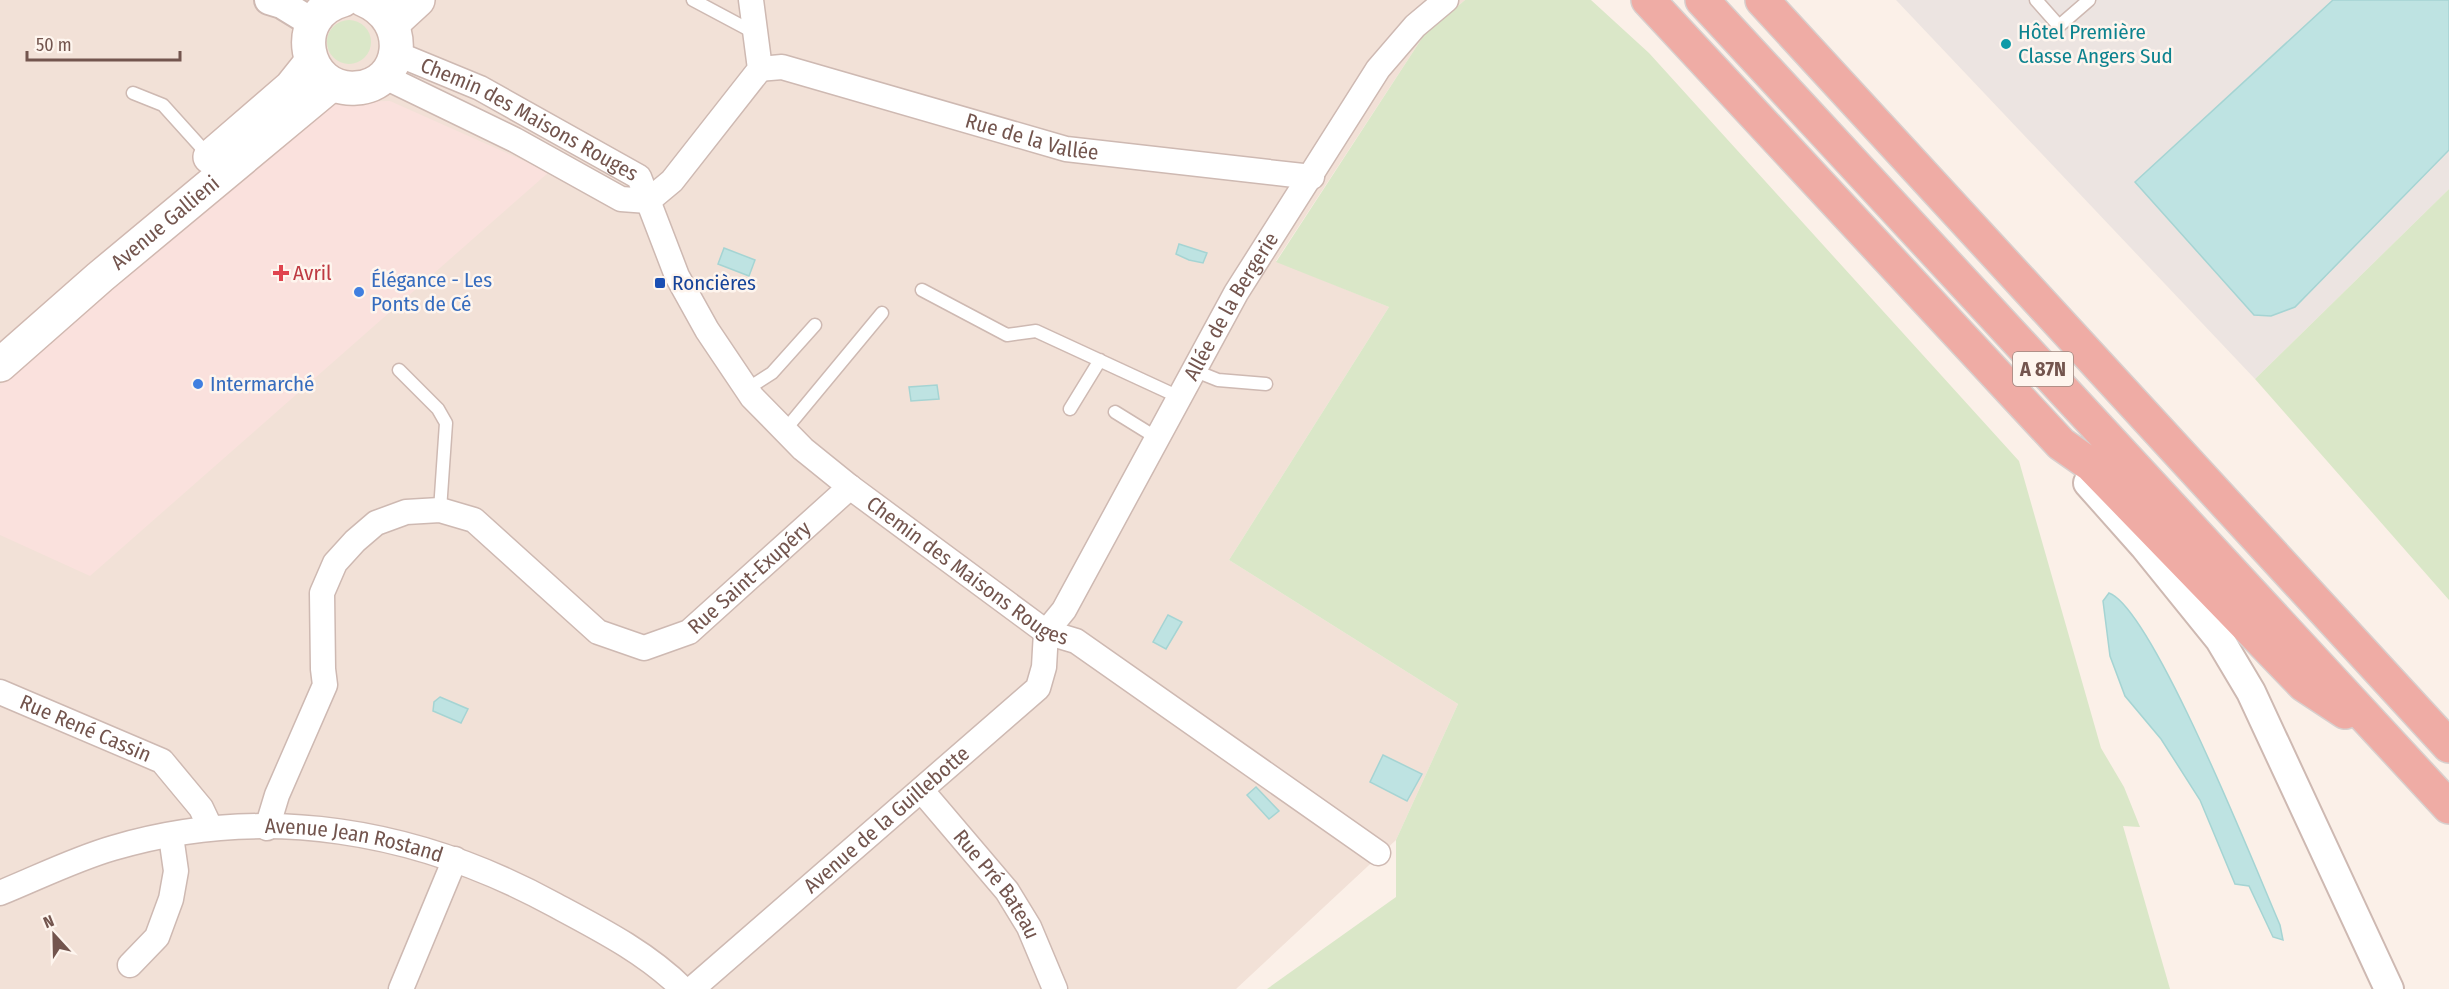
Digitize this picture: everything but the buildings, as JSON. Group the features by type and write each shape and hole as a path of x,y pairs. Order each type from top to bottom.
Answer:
{"highway":[{"path":"1648,0 2061,444 2091,465 2304,685 2385,737"},
{"name":"A 87N","path":"1702,0 2449,807"},
{"name":"A 87N","path":"1762,0 2449,746"},
{"path":"1789,0 1907,155"}],"main road":[{"path":"343,0 321,11 308,35 322,73 357,88 371,84 383,26 418,0"},
{"name":"Avenue Gallieni","path":"0,365 217,165 322,73"},
{"name":"Avenue Gallieni","path":"0,339 217,165"}],"street":[{"path":"269,0 282,3 313,23"},
{"path":"648,201 672,181 760,69 751,0"},
{"name":"Allée de la Bergerie","path":"1046,632 1064,610 1236,293 1312,177 1378,69 1414,26 1446,0"},
{"name":"Chemin des Maisons Rouges","path":"383,26 515,140 621,200 648,201 677,276 707,330 747,389 785,430 850,487 1046,632 1076,641 1378,853"},
{"name":"Rue de la Vallée","path":"760,69 782,67 1066,149 1312,177"},
{"path":"2061,444 2079,474 2144,546 2220,640 2251,692 2389,989"},
{"name":"Rue Saint-Exupéry","path":"267,828 277,795 325,685 322,669 322,592 335,563 376,523 406,512 440,510 474,520 598,632 644,648 689,632 850,487"},
{"name":"Avenue de la Guillebotte","path":"692,989 1038,688 1044,667 1046,632"},
{"name":"Rue René Cassin","path":"0,692 162,761 201,808 210,827"},
{"name":"Rue Pré Bateau","path":"922,791 1007,891 1029,927 1055,989"},
{"name":"Avenue Jean Rostand","path":"0,893 114,848 210,827 316,828 373,835 455,859 519,885 618,939 669,975 683,989"},
{"path":"130,965 157,937 171,899 176,871 171,836"},
{"path":"401,989 455,859"}],"lane":[{"path":"693,0 754,33"},
{"path":"2036,0 2059,26 2089,0"},
{"path":"133,93 163,105 217,165"},
{"path":"922,290 1007,335 1036,331 1179,397"},
{"path":"785,430 882,313"},
{"path":"747,389 772,373 815,325"},
{"path":"1070,409 1100,360"},
{"path":"399,370 438,409 446,423 440,510"},
{"path":"1193,370 1218,380 1266,384"},
{"path":"1115,412 1157,438"}],"shaded area":[{"path":"0,0 1465,0 1424,35 1276,261 1389,307 1229,560 1458,704 1396,840 1236,989 0,989"},
{"path":"1896,0 2449,0 2449,189 2255,379"},
{"path":"390,101 549,172 90,576 0,535 0,385 324,102"}],"green space":[{"path":"1465,0 1591,0 1649,53 2019,461 2101,748 2124,787 2140,827 2123,826 2170,989 1267,989 1396,897 1396,840 1458,704 1229,560 1389,307 1276,262 1424,35"},
{"path":"349,20 364,27 371,42 364,57 349,64 334,57 327,42 334,27"},
{"path":"2449,189 2449,600 2255,379"}],"water":[{"path":"2333,0 2449,0 2449,150 2295,307 2271,316 2254,315 2135,182"},
{"path":"1179,244 1207,253 1203,263 1176,254"},
{"path":"724,248 755,260 749,276 718,264"},
{"path":"937,385 939,399 911,401 909,387"},
{"path":"2109,593 2128,610 2151,644 2176,691 2227,800 2280,925 2283,940 2273,937 2249,886 2235,884 2200,800 2161,739 2125,696 2110,656 2103,601"},
{"path":"1168,615 1182,622 1166,649 1153,642"},
{"path":"440,697 468,709 461,723 433,711 434,702"},
{"path":"1383,755 1422,774 1407,801 1370,782"},
{"path":"1256,787 1279,811 1269,819 1247,795"}],"place":[{"name":"Hôtel Première Classe Angers Sud","path":"2006,44"},
{"name":"Avril","path":"281,273"},
{"name":"Roncières","path":"660,283"},
{"name":"Élégance - Les Ponts de Cé","path":"359,292"},
{"name":"Intermarché","path":"198,384"}]}
